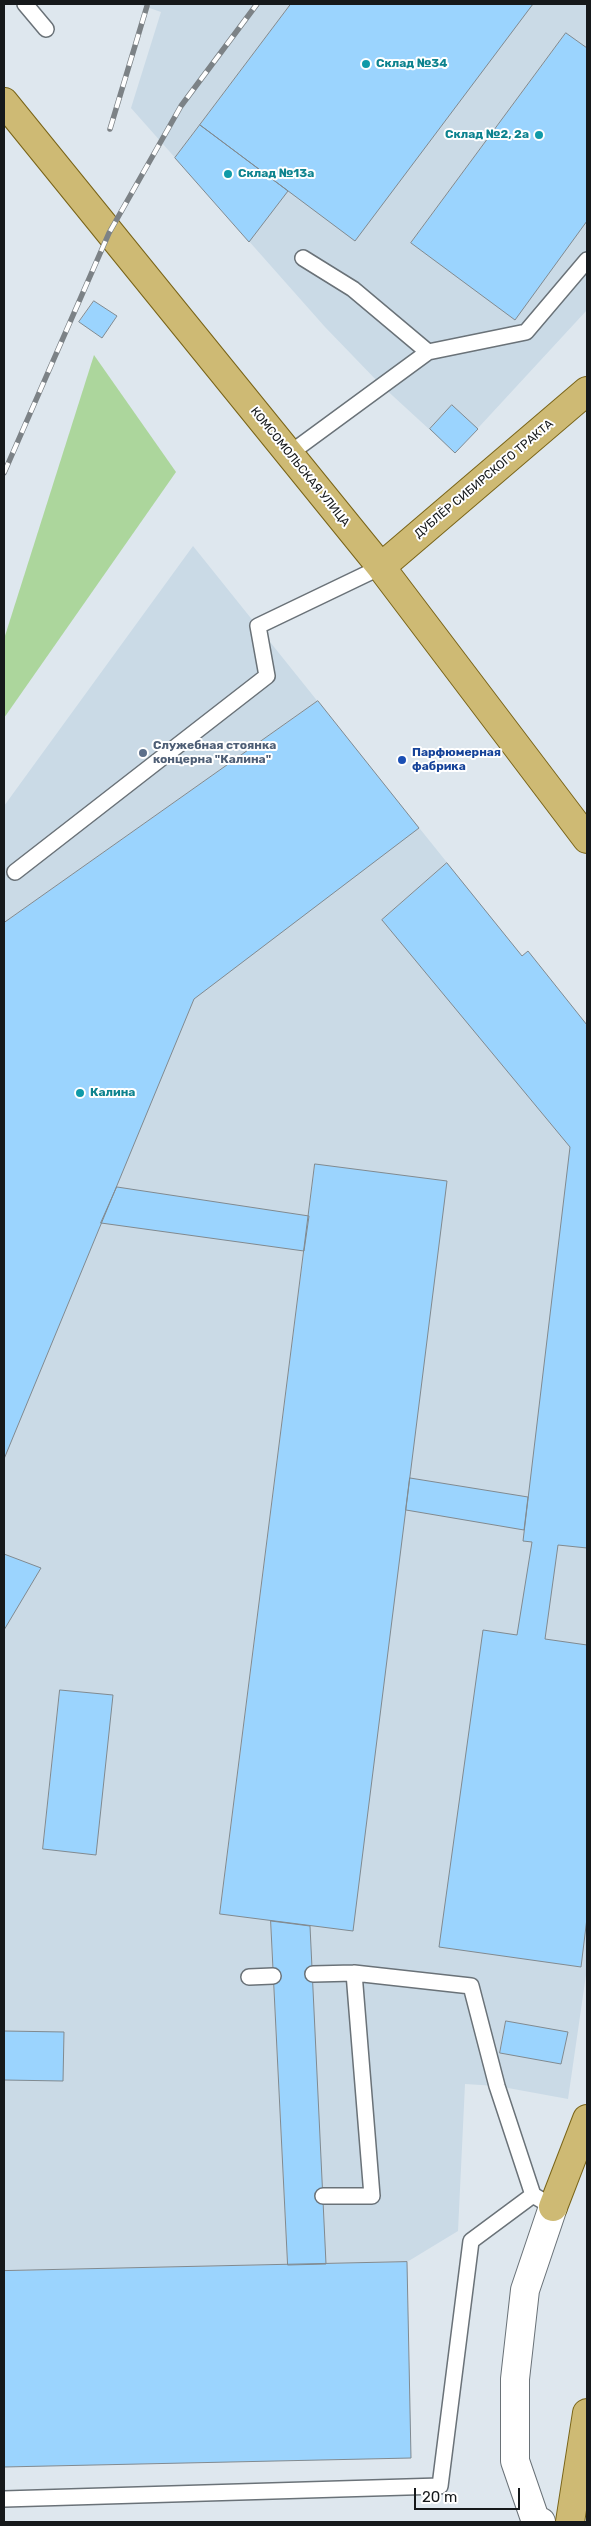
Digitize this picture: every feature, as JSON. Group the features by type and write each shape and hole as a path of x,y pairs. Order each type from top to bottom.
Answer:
{"main road":[{"name":"КОМСОМОЛЬСКАЯ УЛИЦА","path":"4,102 380,567 587,839"},
{"name":"ДУБЛЁР СИБИРСКОГО ТРАКТА","path":"380,567 587,391"},
{"path":"543,2201 587,2119"},
{"path":"570,2522 587,2416"}],"street":[{"path":"538,2521 515,2461 516,2379 525,2290 543,2201"}],"lane":[{"path":"25,4 46,29"},
{"path":"302,258 353,289 428,352"},
{"path":"289,454 428,352 526,332 587,260"},
{"path":"15,872 267,676 258,626 380,567"},
{"path":"323,2196 372,2196 354,1973"},
{"path":"4,2499 440,2486 471,2241 543,2201 496,2086 471,1986 354,1973 313,1974"},
{"path":"249,1977 274,1976"}],"shaded area":[{"path":"138,4 587,4 587,310 455,453 381,385 325,327 131,108 161,12"},
{"path":"193,546 522,956 528,951 587,1025 587,1968 568,2099 497,2086 465,2084 458,2231 407,2262 411,2458 4,2467 4,806"}],"green space":[{"path":"94,355 176,472 4,718 4,639"}],"building":[{"name":"Склад №34","path":"291,4 533,4 355,241 200,125"},
{"name":"Склад №2, 2а","path":"566,33 587,48 587,221 515,320 411,243"},
{"name":"Склад №13а","path":"200,125 288,191 249,242 175,158"},
{"path":"94,301 117,316 102,338 79,322"},
{"path":"452,405 478,429 455,453 430,429"},
{"name":"Калина","path":"318,701 419,828 194,999 4,1459 4,923"},
{"path":"447,863 522,956 528,951 587,1025 587,1548 558,1545 545,1639 587,1645 587,1918 581,1967 439,1947 483,1630 517,1635 532,1542 523,1541 570,1147 382,920"},
{"path":"315,1164 447,1181 353,1931 220,1914"},
{"path":"117,1187 309,1216 304,1251 101,1223"},
{"path":"410,1478 528,1497 524,1530 406,1510"},
{"path":"4,1554 41,1568 4,1630"},
{"path":"60,1690 113,1695 96,1855 43,1849"},
{"path":"271,1921 310,1926 326,2264 288,2265"},
{"path":"506,2021 568,2032 561,2064 500,2053"},
{"path":"4,2031 64,2032 63,2081 4,2080"},
{"path":"407,2262 411,2458 4,2467 4,2271"}],"railway":[{"path":"4,473 109,233 181,106 257,4"},
{"path":"110,129 147,6"}],"place":[{"name":"Склад №34","path":"366,64"},
{"name":"Склад №2, 2а","path":"539,135"},
{"name":"Склад №13а","path":"228,174"},
{"name":"Служебная стоянка концерна \"Калина\"","path":"143,753"},
{"name":"Парфюмерная фабрика","path":"402,760"},
{"name":"Калина","path":"80,1093"}]}
